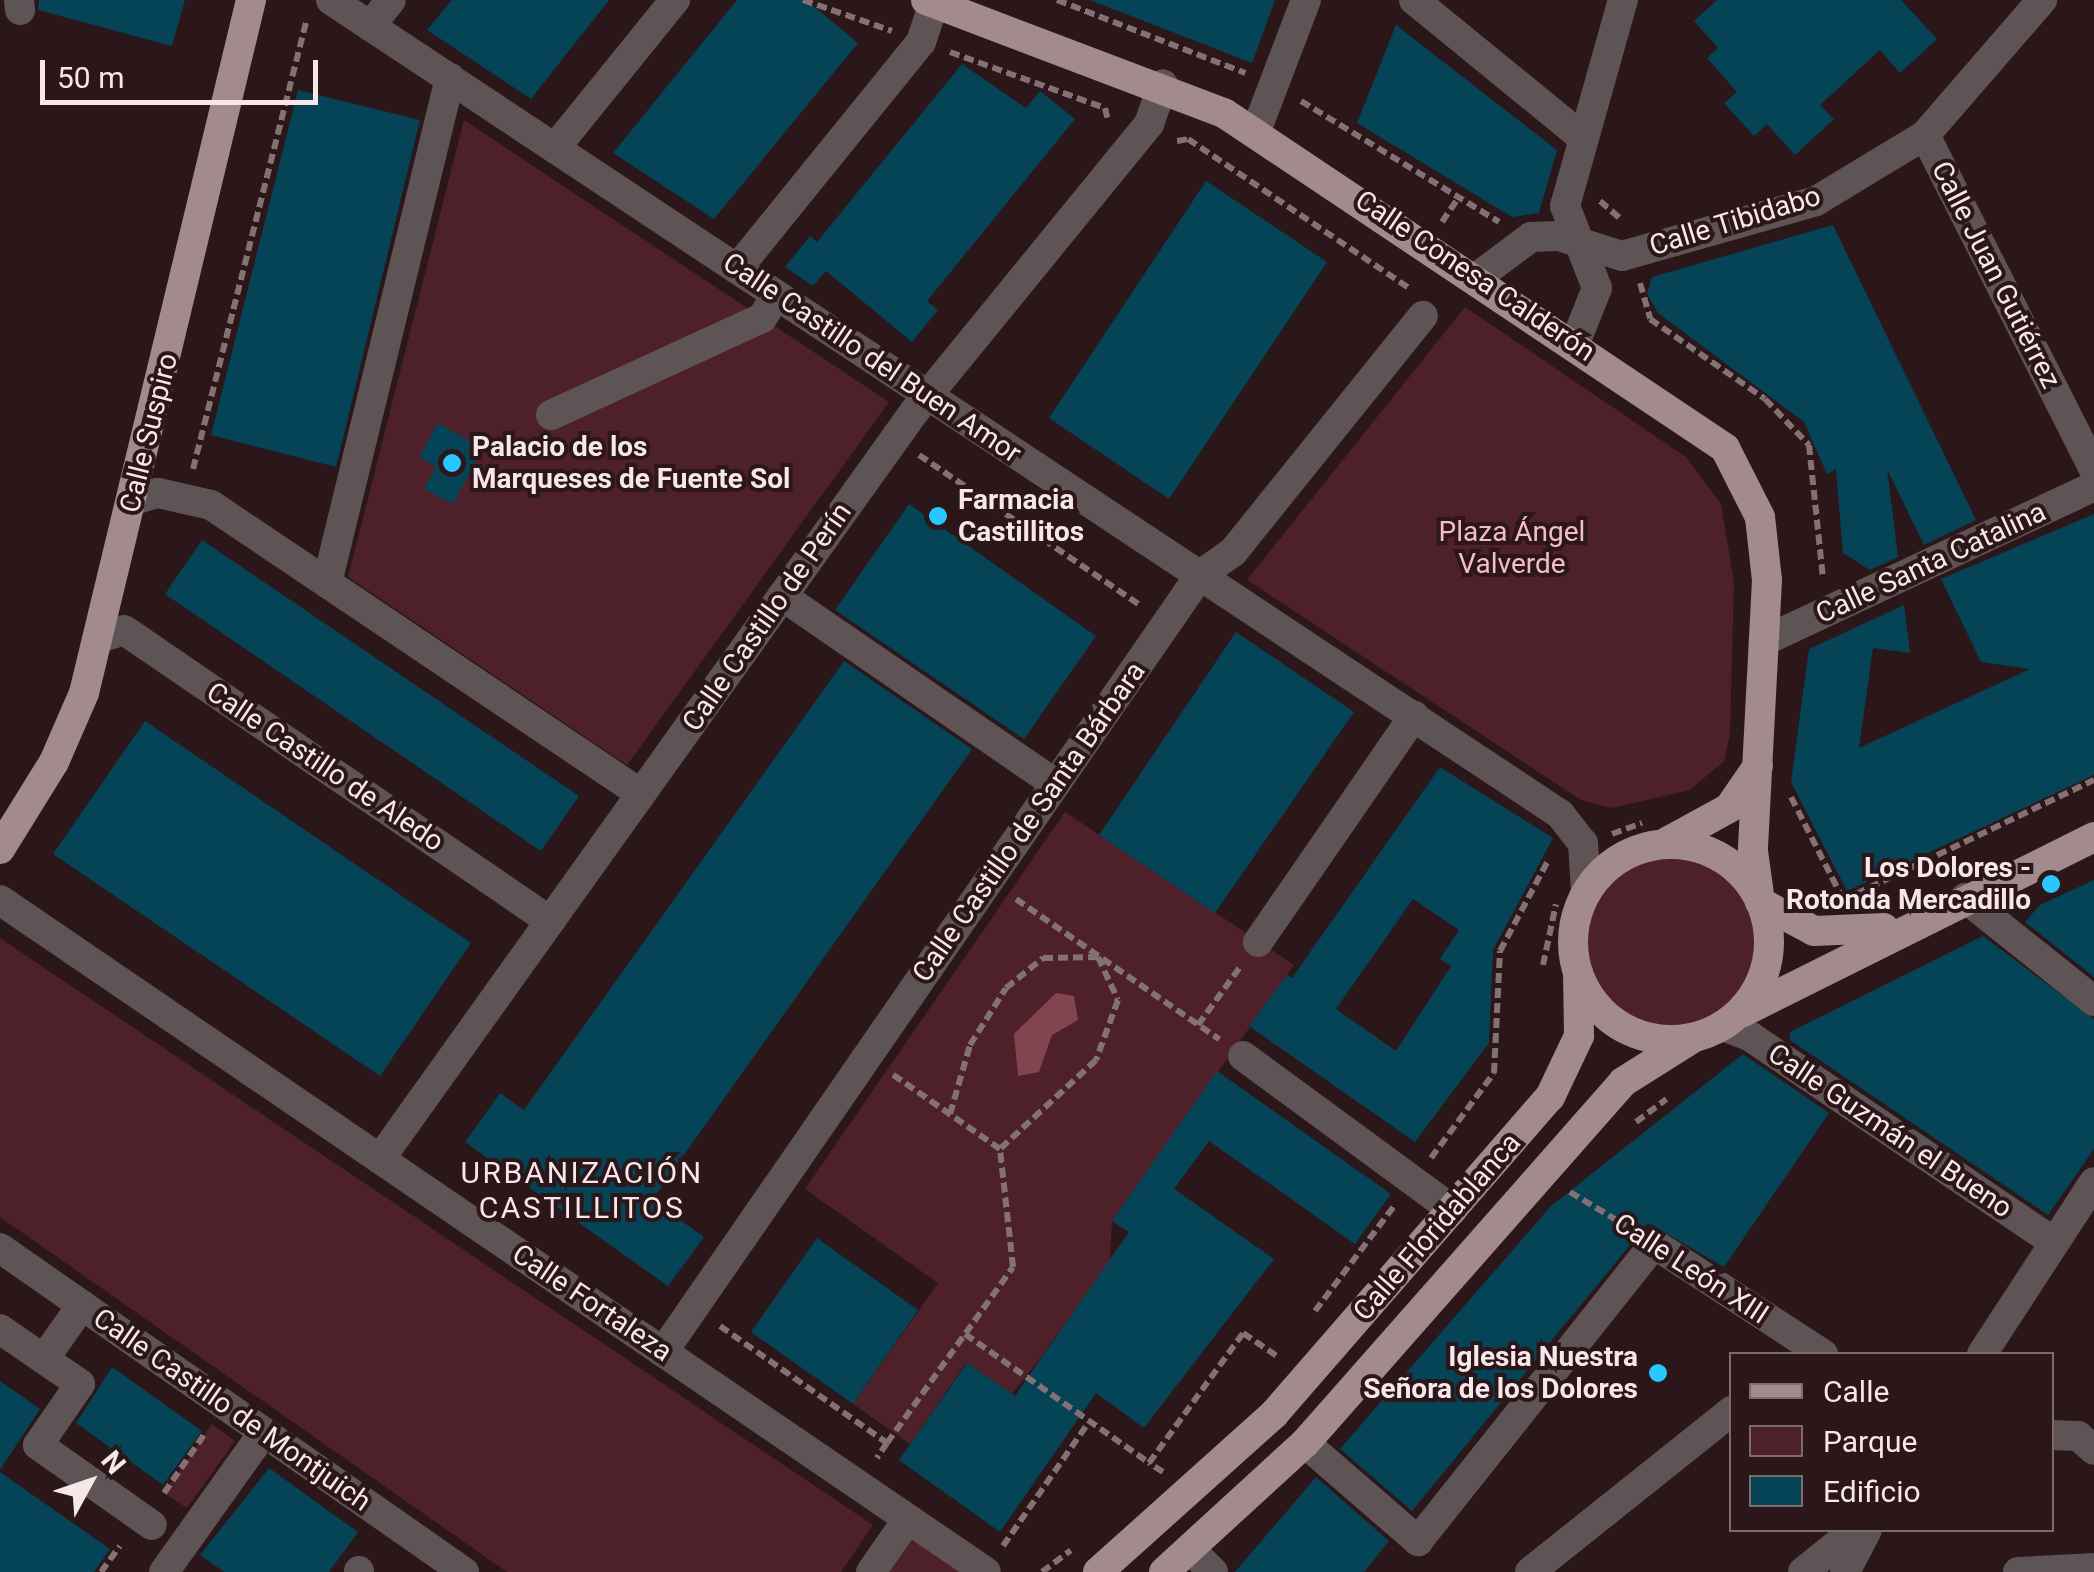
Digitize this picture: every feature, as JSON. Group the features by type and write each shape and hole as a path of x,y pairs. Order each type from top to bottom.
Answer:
{"main road":[{"name":"Calle Suspiro","path":"0,849 72,727 131,502 251,0"},
{"name":"Calle Conesa Calderón","path":"930,2 1163,84 1256,132 1708,431 1741,469 1760,516 1768,639 1753,852 1760,902"},
{"name":"Calle Conesa Calderón","path":"1658,832 1729,808 1752,783 1762,753"},
{"path":"1934,913 1842,935 1793,925 1760,902 1721,858 1658,832 1614,861 1586,892 1572,938 1578,974 1618,1024 1660,1040 1693,1038 1934,913 2094,837"},
{"path":"1729,1021 1768,961 1760,902"},
{"name":"Calle Floridablanca","path":"1098,1572 1274,1414 1565,1075 1583,1014 1578,974"},
{"name":"Calle Floridablanca","path":"1164,1572 1305,1443 1592,1114 1641,1067 1693,1038"}],"street":[{"path":"370,26 390,0"},
{"path":"555,148 674,0"},
{"path":"1256,132 1306,0"},
{"path":"1414,0 1583,138"},
{"path":"1575,343 1598,288 1568,223 1568,188 1622,0"},
{"name":"Calle Tibidabo","path":"1476,278 1520,240 1559,236 1622,256 1816,201 1924,135 2042,0"},
{"path":"737,268 921,42 930,2"},
{"name":"Calle Castillo del Buen Amor","path":"320,6 370,26 1414,716 1560,814 1586,853"},
{"path":"326,583 450,78"},
{"name":"Calle Castillo de Perín","path":"380,1159 928,395 1149,124 1163,84"},
{"name":"Calle Juan Gutiérrez","path":"1924,135 2094,469"},
{"path":"550,415 762,318 777,295"},
{"name":"Calle Castillo de Santa Bárbara","path":"663,1352 1200,575 1233,552 1424,308"},
{"name":"Calle Santa Catalina","path":"1768,639 2094,486"},
{"path":"131,502 158,493 211,505 641,794"},
{"path":"782,596 1056,784"},
{"name":"Calle Castillo de Aledo","path":"97,639 124,630 550,921"},
{"path":"1258,942 1414,716"},
{"path":"1586,853 1586,892"},
{"path":"1965,898 2094,1001"},
{"name":"Calle Fortaleza","path":"0,900 986,1572"},
{"name":"Calle Guzmán el Bueno","path":"1729,1021 2054,1242"},
{"path":"1238,1052 1453,1210"},
{"path":"1983,1352 2094,1182"},
{"path":"1305,1443 1418,1541 1654,1244"},
{"name":"Calle León XIII","path":"1654,1244 1813,1352"},
{"name":"Calle Castillo de Montjuich","path":"0,1248 464,1572"},
{"path":"44,1359 82,1305"},
{"path":"0,1329 80,1384 38,1445 152,1525"},
{"path":"1530,1572 1729,1414"},
{"path":"164,1572 264,1432"},
{"path":"870,1572 908,1519"},
{"path":"1803,1572 1853,1532"},
{"path":"1846,1572 1866,1532"},
{"path":"1191,1550 1213,1572"},
{"path":"2018,1572 2094,1568"}],"path":[{"path":"1058,0 1274,84 1506,226"},
{"path":"186,499 320,6"},
{"path":"1188,139 1424,308"},
{"path":"1568,188 1591,193 1633,230"},
{"path":"1647,271 1638,292 1650,318 1765,399 1808,446 1822,588"},
{"path":"914,451 1149,607 1136,625"},
{"path":"1784,783 1844,900 2094,780"},
{"path":"1543,974 1556,903 1586,853 1622,828 1658,832"},
{"path":"1427,1162 1494,1074 1500,951 1552,853"},
{"path":"1020,878 1008,894 1238,1052"},
{"path":"1198,1025 1258,942"},
{"path":"950,1114 970,1044 1006,988 1044,958 1098,956"},
{"path":"1000,1149 1096,1060 1118,1000 1098,956"},
{"path":"889,1474 873,1463 1013,1268 1000,1149 885,1073 894,1058"},
{"path":"1618,1136 1678,1089"},
{"name":"Calle León XIII","path":"1558,1184 1654,1244"},
{"path":"1309,1319 1398,1200"},
{"path":"724,1304 713,1321 887,1442"},
{"path":"965,1334 1163,1472"},
{"path":"1149,1463 1243,1334 1277,1356 1288,1344"},
{"path":"983,1541 999,1552 1089,1422"},
{"path":"164,1492 212,1424"},
{"path":"150,1482 176,1500"},
{"path":"101,1572 120,1546"}],"green space":[{"path":"464,120 889,402 627,765 348,577"},
{"name":"Plaza Ángel Valverde","path":"1465,307 1686,457 1721,504 1734,581 1730,734 1724,761 1690,790 1612,808 1581,800 1247,580"},
{"path":"1065,812 1294,965 1112,1221 1110,1260 1012,1394 966,1363 910,1444 853,1404 938,1283 805,1189"},
{"path":"1671,844 1708,852 1740,873 1761,905 1769,942 1761,979 1740,1011 1708,1032 1671,1040 1634,1032 1602,1011 1581,979 1573,942 1581,905 1602,873 1634,852"},
{"path":"0,938 873,1525 841,1572 507,1572 0,1217"},
{"path":"212,1424 235,1441 187,1508 164,1493"},
{"path":"908,1519 986,1572 871,1572"}],"shaded area":[{"path":"1056,993 1074,996 1078,1020 1052,1035 1039,1072 1018,1076 1014,1034"}],"building":[{"path":"39,0 185,0 172,46 38,10"},
{"path":"452,0 609,0 531,99 427,30"},
{"path":"737,0 806,0 858,43 714,219 613,153"},
{"path":"1090,0 1275,0 1252,63"},
{"path":"1717,0 1901,0 1937,39 1900,73 1880,50 1820,105 1834,119 1795,155 1767,124 1754,136 1724,103 1737,92 1707,58 1718,48 1694,21"},
{"path":"1396,25 1557,150 1539,213 1512,217 1357,123"},
{"path":"962,64 1026,108 1040,91 1075,119 927,301 938,310 912,342 826,271 813,286 785,267 810,236 817,242"},
{"path":"298,90 420,120 336,467 211,435"},
{"path":"1206,181 1327,262 1169,499 1049,418"},
{"path":"1833,225 1976,520 1924,545 1887,469 1898,557 1870,570 1843,553 1836,469 1827,474 1804,422 1658,313 1647,294 1652,277"},
{"name":"Palacio de los Marqueses de Fuente Sol","path":"438,423 472,442 467,451 478,458 453,504 424,489 436,467 419,457"},
{"path":"909,504 1096,636 1024,739 835,610"},
{"path":"2094,514 2094,775 1847,891 1791,782 1809,649 1904,605 1910,653 1873,648 1859,748 2030,669 1981,662 1941,579"},
{"path":"202,540 579,796 541,851 165,594"},
{"path":"1236,632 1354,712 1215,913 1099,835"},
{"path":"844,661 972,749 652,1200 704,1237 668,1286 465,1142 500,1093 524,1110"},
{"path":"145,721 471,943 380,1076 53,854"},
{"path":"1440,767 1553,838 1493,950 1489,1043 1415,1142 1249,1026 1287,975 1292,978","holes":["1413,899 1459,930 1440,959 1451,966 1396,1051 1336,1009"]},
{"path":"2094,880 2094,977 2025,922 2040,905"},
{"path":"1983,936 2094,1019 2094,1149 2048,1215 1790,1040 1790,1032"},
{"path":"1743,1054 1829,1113 1724,1267 1648,1223 1412,1511 1340,1449 1551,1206"},
{"path":"1217,1071 1391,1194 1355,1244 1209,1141 1174,1189 1274,1259 1144,1428 1096,1393 1000,1532 899,1460 967,1363 1015,1396 1129,1232 1112,1221"},
{"path":"817,1238 918,1310 853,1404 751,1332"},
{"path":"112,1367 202,1431 163,1485 76,1423"},
{"path":"0,1381 40,1409 0,1470"},
{"path":"269,1468 358,1532 329,1572 224,1572 200,1555"},
{"path":"0,1472 110,1549 94,1572 0,1572"},
{"path":"1316,1477 1389,1541 1364,1572 1235,1572"}],"place":[{"name":"Palacio de los Marqueses de Fuente Sol","path":"452,463"},
{"name":"Farmacia Castillitos","path":"938,516"},
{"name":"Los Dolores - Rotonda Mercadillo","path":"2051,884"},
{"name":"Iglesia Nuestra Señora de los Dolores","path":"1658,1373"}],"district":[{"name":"URBANIZACIÓN CASTILLITOS","path":"582,1190"}]}
